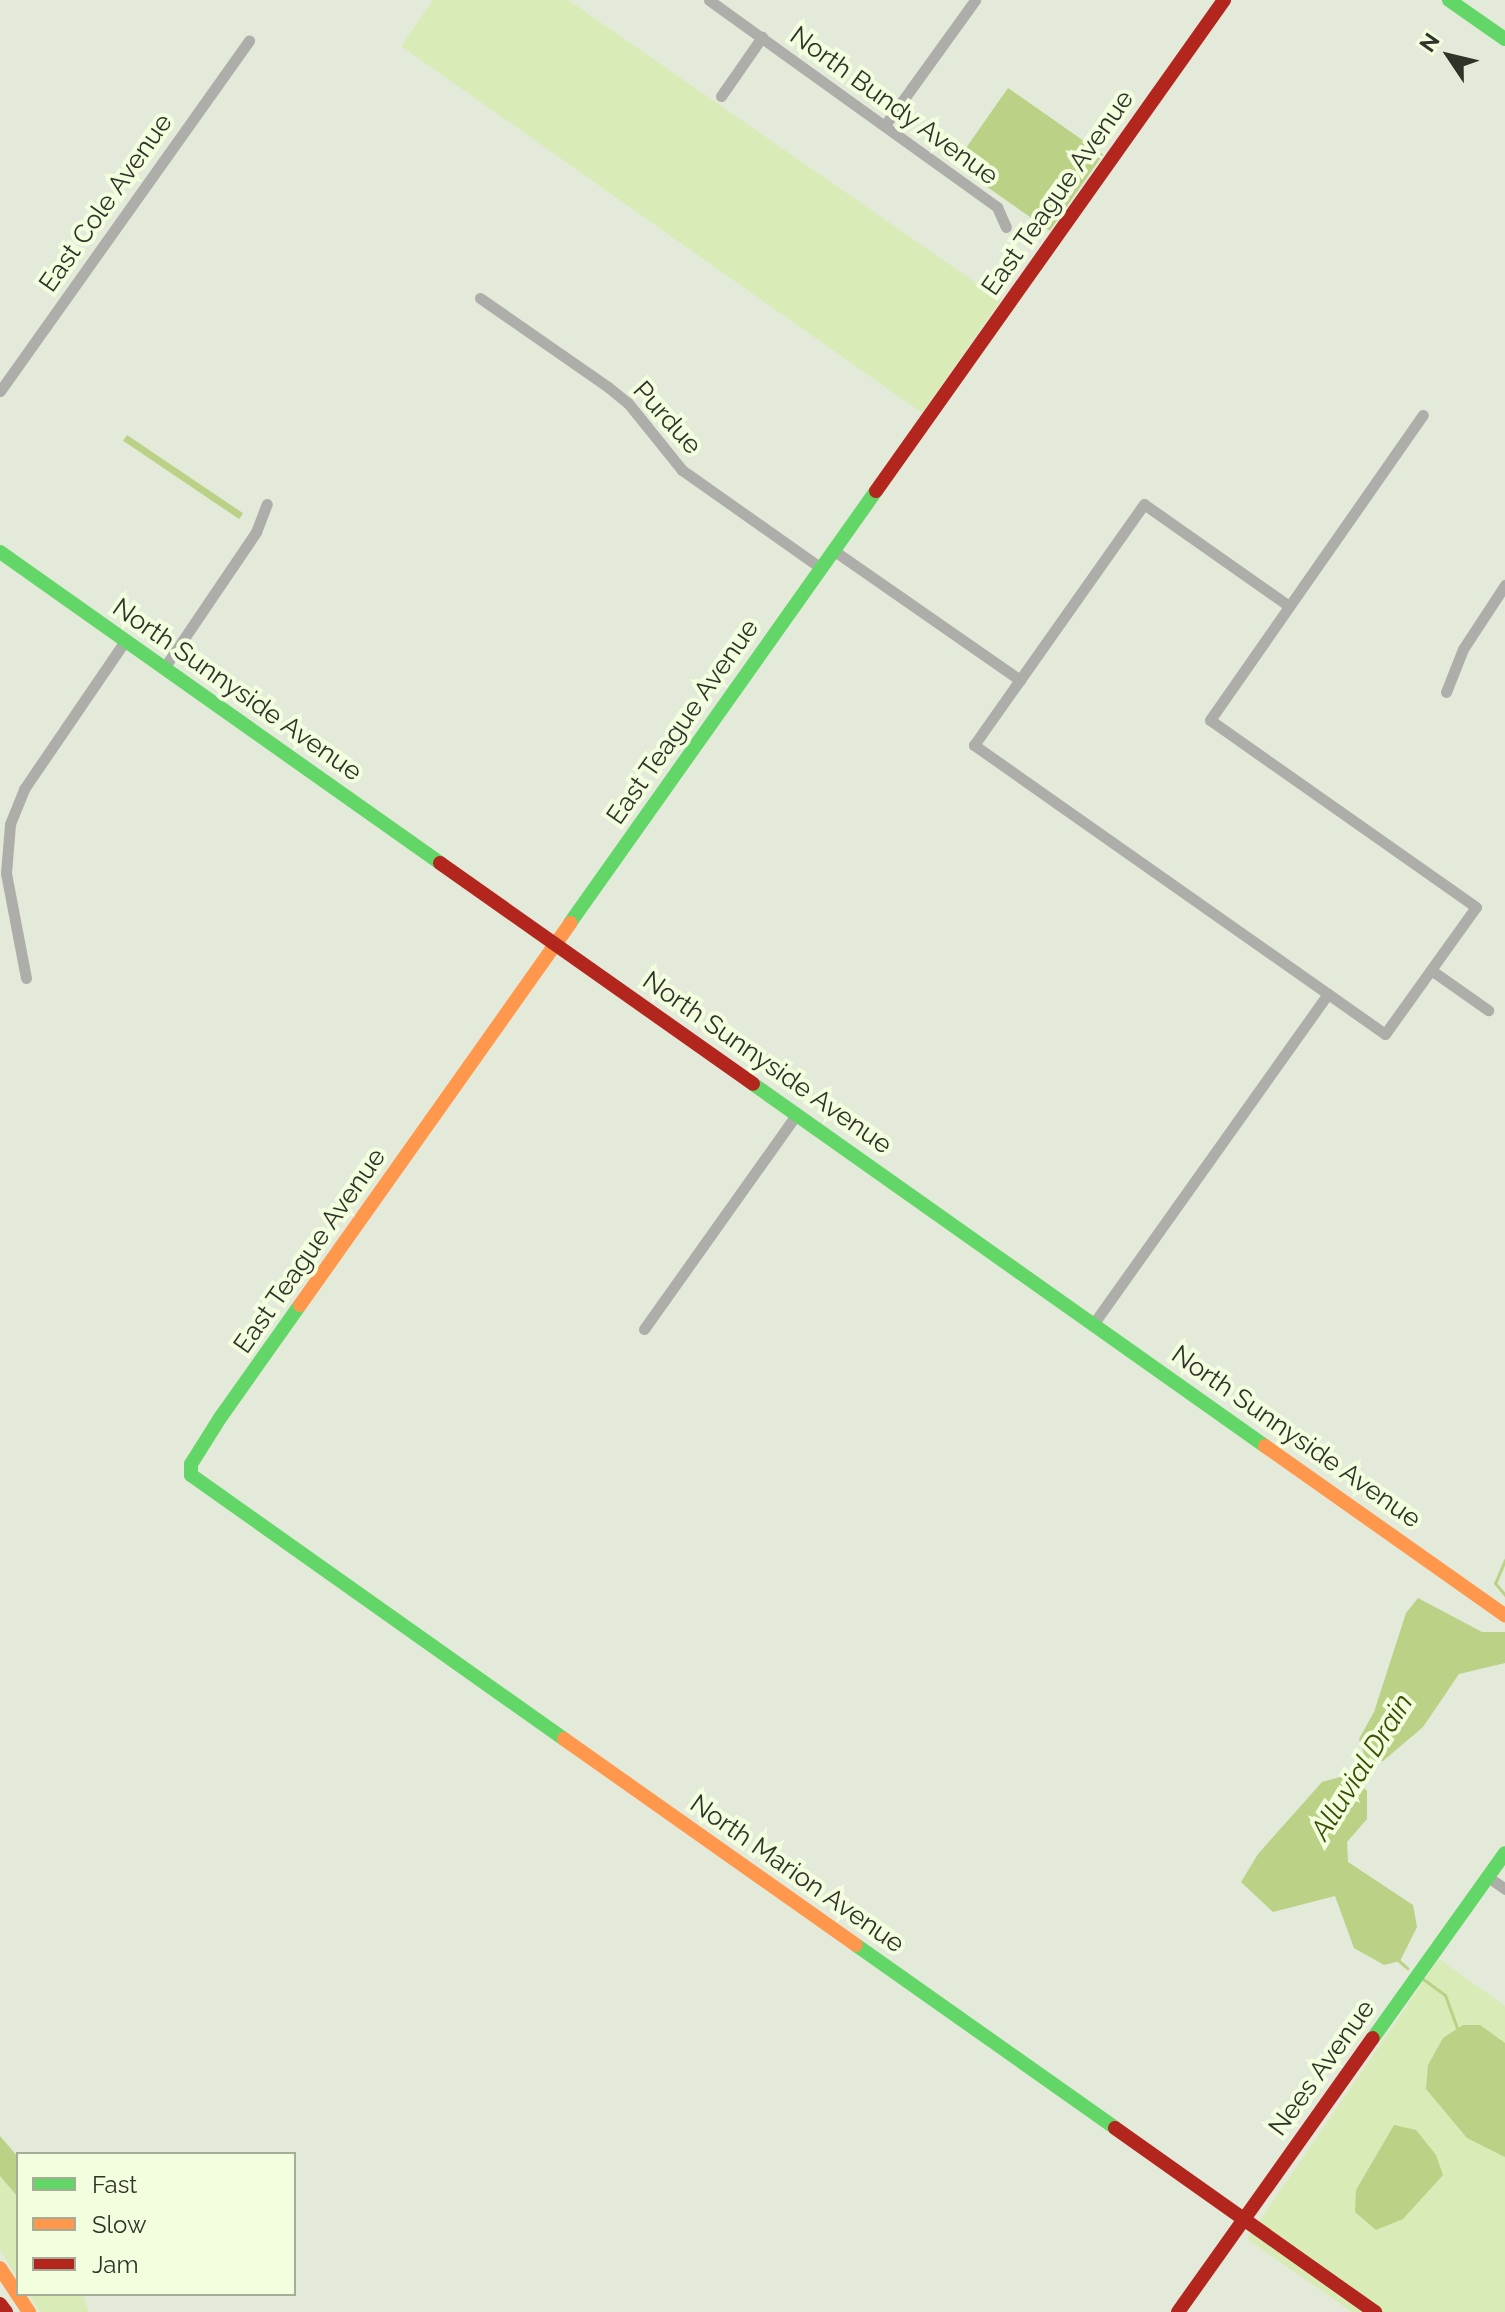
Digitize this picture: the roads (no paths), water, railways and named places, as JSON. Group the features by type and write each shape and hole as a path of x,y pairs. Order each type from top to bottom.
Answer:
{"street":[{"name":"North Bundy Avenue","path":"709,0 997,207 1006,227"},
{"path":"885,125 975,0"},
{"name":"East Teague Avenue","path":"191,1475 191,1464 220,1418 1224,0"},
{"path":"1449,0 1505,39"},
{"path":"721,96 762,37"},
{"name":"East Cole Avenue","path":"0,391 249,40"},
{"name":"Purdue","path":"480,298 618,395 682,470 821,568"},
{"path":"1289,606 1144,504 974,745 1385,1034 1476,907 1210,720 1423,415"},
{"path":"164,668 256,532 267,504"},
{"path":"833,550 1020,680"},
{"name":"North Sunnyside Avenue","path":"0,552 1505,1615"},
{"path":"1446,692 1463,649 1505,585"},
{"path":"26,978 6,873 10,824 24,789 125,641"},
{"path":"1431,970 1488,1010"},
{"path":"1094,1323 1328,994"},
{"path":"644,1329 797,1114"},
{"name":"North Marion Avenue","path":"191,1475 1375,2312"},
{"name":"Nees Avenue","path":"1178,2312 1505,1853"},
{"path":"1488,1877 1505,1889"},
{"path":"0,2268 16,2292"},
{"path":"0,2304 6,2312"}],"waterway":[{"name":"Alluvial Drain","path":"1505,1560 1495,1583 1505,1595"},
{"name":"Alluvial Drain","path":"1358,1777 1369,1760"},
{"name":"Alluvial Drain","path":"1399,1961 1407,1968"},
{"name":"Alluvial Drain","path":"1423,1979 1445,1995 1458,2030"}]}
